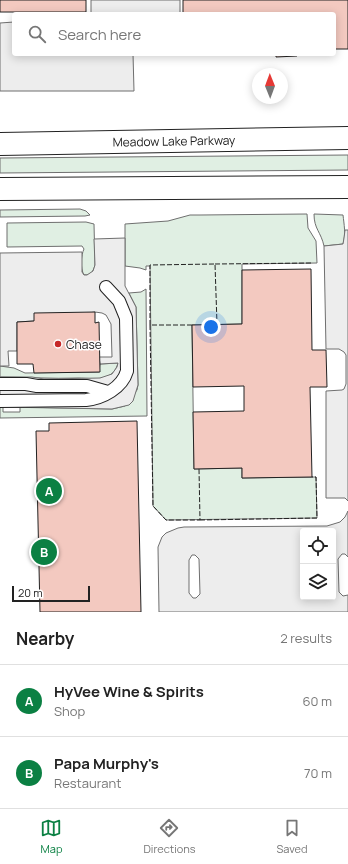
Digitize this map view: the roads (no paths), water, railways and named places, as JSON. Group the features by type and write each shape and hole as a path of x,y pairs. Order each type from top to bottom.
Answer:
{"street":[{"name":"Meadow Lake Parkway","path":"0,144 348,138"},
{"path":"0,190 348,187"}],"lane":[{"path":"0,401 86,400 108,392 120,384 127,371 126,323 124,311 119,301 106,287"},
{"path":"0,384 87,386 108,392"}],"place":[{"name":"Chase","path":"58,344"},
{"name":"HyVee Wine & Spirits","path":"49,491"},
{"name":"Papa Murphy's","path":"44,552"}]}
